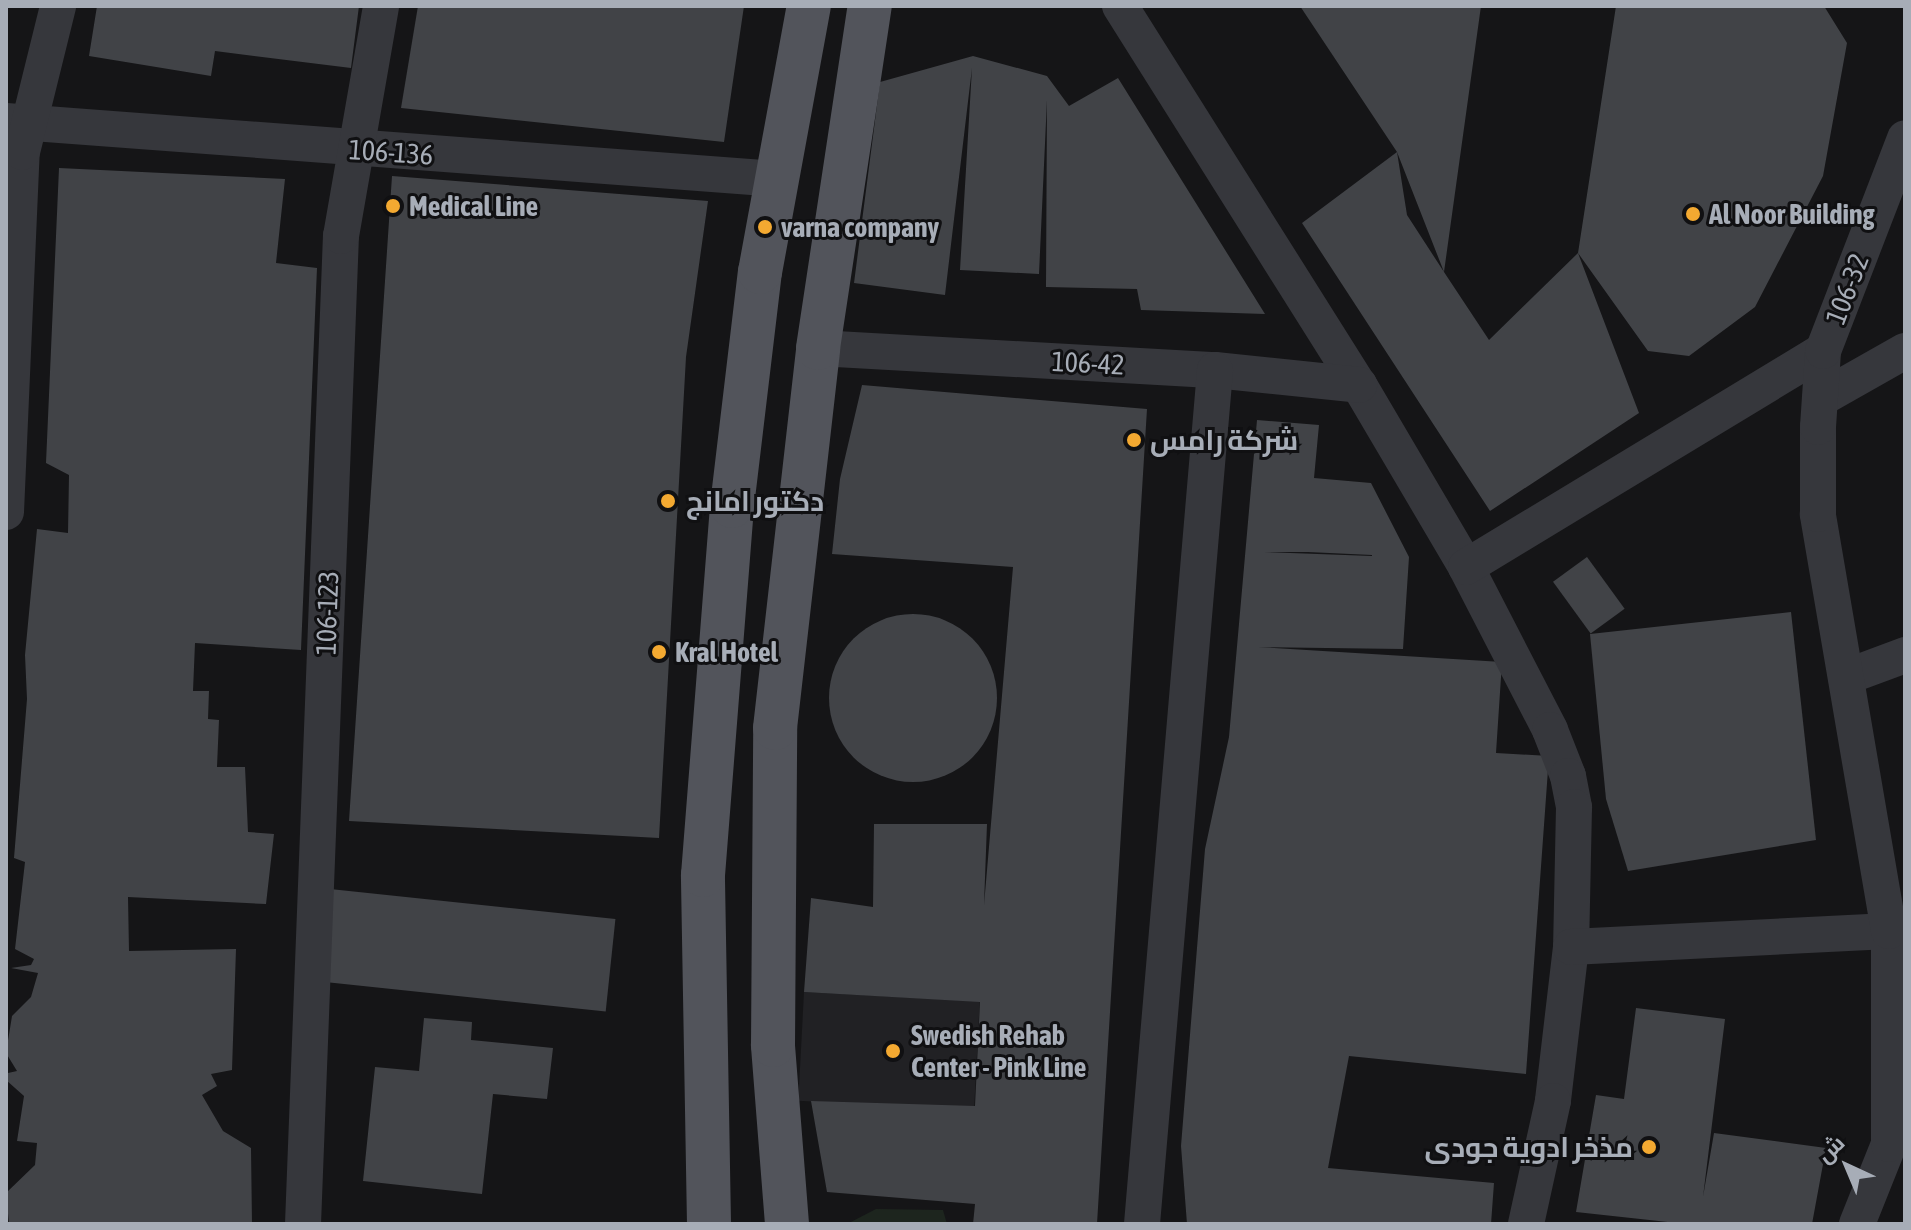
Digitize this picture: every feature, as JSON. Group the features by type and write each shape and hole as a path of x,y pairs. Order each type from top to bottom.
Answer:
{"main road":[{"path":"709,1224 703,875 732,506 760,272 809,6"},
{"path":"787,1224 773,1045 775,728 818,348 870,6"}],"street":[{"path":"6,512 19,182 17,122 58,6"},
{"name":"106-123","path":"303,1224 341,236 381,6"},
{"path":"1120,6 1359,385 1466,567 1550,730 1568,776 1574,807 1571,947 1553,1101 1526,1224"},
{"name":"106-136","path":"17,122 354,150 777,179"},
{"name":"106-32","path":"1897,1141 1889,931 1818,514 1823,351 1905,138"},
{"name":"106-42","path":"818,348 1215,370 1359,385"},
{"path":"1466,567 1823,351"},
{"path":"1820,399 1905,351"},
{"path":"1142,1224 1215,370"},
{"path":"1846,677 1905,655"},
{"path":"1571,947 1889,931"},
{"path":"1857,1224 1897,1141"}],"shaded area":[{"name":"Swedish Rehab Center - Pink Line","path":"804,992 980,1001 974,1110 798,1101"},
{"path":"876,1209 943,1210 947,1224 847,1224"}],"building":[{"path":"97,6 359,6 351,68 215,51 211,76 89,56"},
{"path":"418,6 744,6 724,142 401,108"},
{"path":"1300,6 1481,6 1444,272 1397,152"},
{"name":"Al Noor Building","path":"1616,6 1824,6 1847,43 1823,176 1755,307 1689,356 1648,351 1578,253"},
{"path":"973,56 1047,76 1069,106 1118,78 1265,314 1141,310 1137,289 1046,287 1047,100 1039,274 960,270 972,68 945,295 854,283 880,82"},
{"path":"1397,152 1407,215 1489,340 1578,253 1639,413 1490,511 1302,223"},
{"path":"59,168 285,179 276,263 317,268 301,650 195,643 193,691 209,691 208,719 219,720 217,767 245,767 248,832 274,834 266,904 128,897 129,951 236,949 232,1070 211,1074 217,1086 202,1095 223,1131 251,1148 252,1224 9,1224 6,1193 35,1165 37,1143 17,1141 24,1096 6,1080 8,1073 17,1071 6,1053 12,1016 31,997 38,973 11,968 31,965 34,959 15,949 25,862 14,858 27,699 25,655 37,529 68,533 69,475 46,463"},
{"path":"392,176 708,201 686,357 659,838 349,821"},
{"path":"862,385 1147,409 1097,1224 973,1224 975,1204 827,1192 811,1101 975,1106 980,1002 804,992 811,898 873,907 874,824 987,824 984,905 1013,567 832,554 840,479"},
{"path":"1257,420 1319,425 1314,478 1371,483 1409,557 1403,649 1258,647 1502,662 1496,753 1549,756 1526,1074 1349,1056 1328,1168 1494,1183 1491,1224 1187,1224 1181,1146 1205,849 1229,737","holes":["1264,552 1372,555 1372,556"]},
{"path":"1587,557 1625,609 1591,633 1553,582"},
{"path":"1791,612 1816,840 1628,871 1606,799 1590,634"},
{"path":"913,614 945,620 973,638 991,666 997,698 991,730 973,758 945,776 913,782 881,776 853,758 835,730 829,698 835,666 853,638 881,620"},
{"path":"330,889 615,919 606,1011 320,981"},
{"path":"1636,1008 1725,1019 1703,1197 1714,1133 1826,1148 1812,1224 1686,1224 1576,1212 1596,1095 1624,1099"},
{"path":"424,1018 472,1022 471,1040 553,1048 547,1099 493,1094 482,1194 363,1181 375,1067 419,1071"}],"place":[{"name":"Medical Line","path":"393,206"},
{"name":"Al Noor Building","path":"1693,214"},
{"name":"varna company","path":"765,227"},
{"name":"شركة رامس","path":"1134,440"},
{"name":"دكتور امانج","path":"668,501"},
{"name":"Kral Hotel","path":"659,652"},
{"name":"Swedish Rehab Center - Pink Line","path":"893,1051"},
{"name":"مذخر ادوية جودى","path":"1649,1147"}]}
